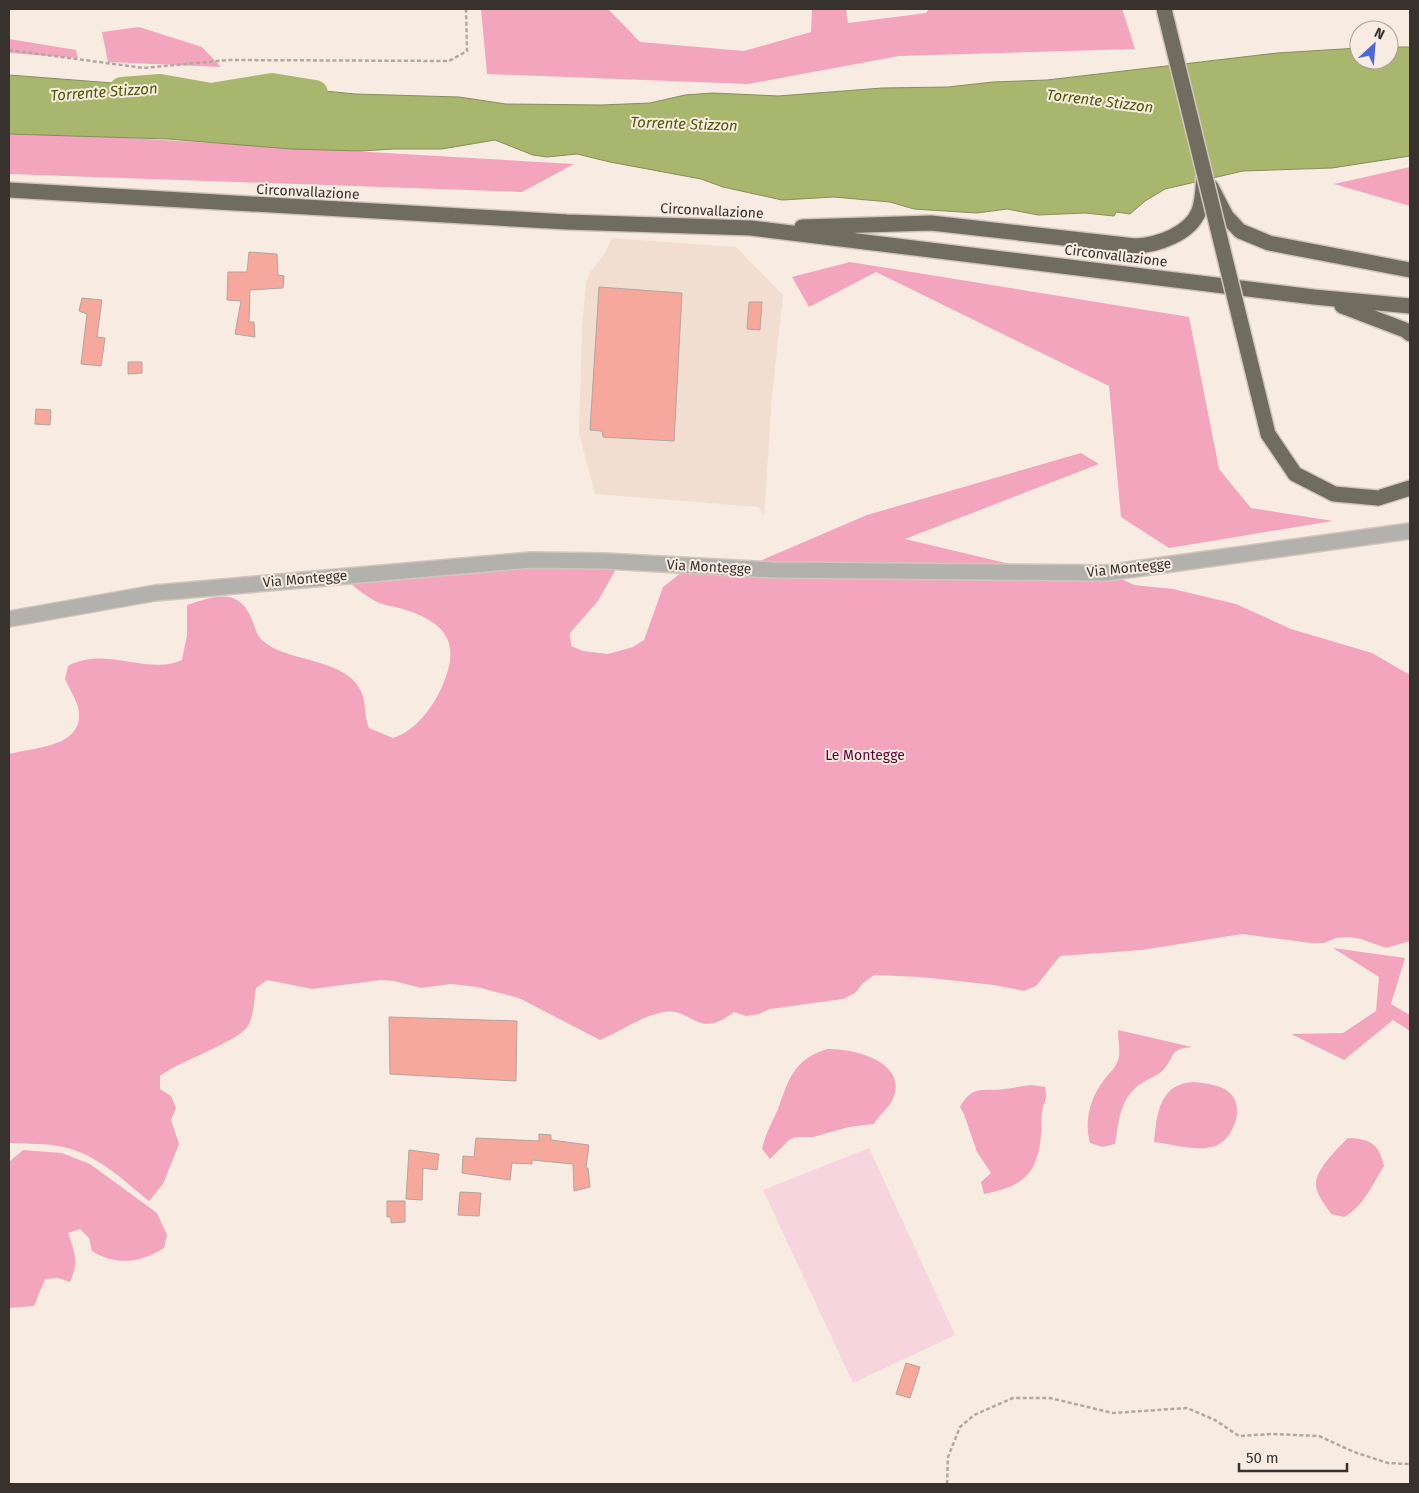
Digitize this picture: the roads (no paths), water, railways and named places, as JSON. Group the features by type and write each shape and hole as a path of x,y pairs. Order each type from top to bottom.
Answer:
{"highway":[{"path":"1164,9 1268,434 1295,474 1334,494 1378,498 1410,488"},
{"path":"751,228 931,223 1034,236 1135,246 1150,245 1164,241 1186,227 1199,210 1204,174"},
{"path":"1204,174 1226,216 1240,232 1269,243 1408,270"},
{"name":"Circonvallazione","path":"9,190 537,220 751,228 1314,297 1410,306"},
{"path":"1314,297 1360,312 1405,330 1410,334"}],"street":[{"name":"Via Montegge","path":"9,619 155,593 531,560 605,561 774,570 1106,573 1410,530"}],"water":[{"path":"1399,47 1410,47 1410,156 1332,168 1243,171 1165,189 1145,201 1130,214 1116,212 1114,216 1085,213 1038,215 1007,209 977,213 914,209 890,202 834,197 782,200 723,187 701,179 577,154 547,157 533,155 495,140 442,149 361,151 291,149 168,139 9,134 9,75 165,87 206,87 244,83 355,94 459,97 506,104 601,105 650,103 685,95 713,93 778,96 882,88 948,87 993,82 1047,80 1277,53 1349,49 1349,70 1399,70"}],"waterway":[{"name":"Torrente Stizzon","path":"122,90 160,87 211,96 272,86 315,93"}],"park label":[{"name":"Le Montegge","path":"865,755"}]}
